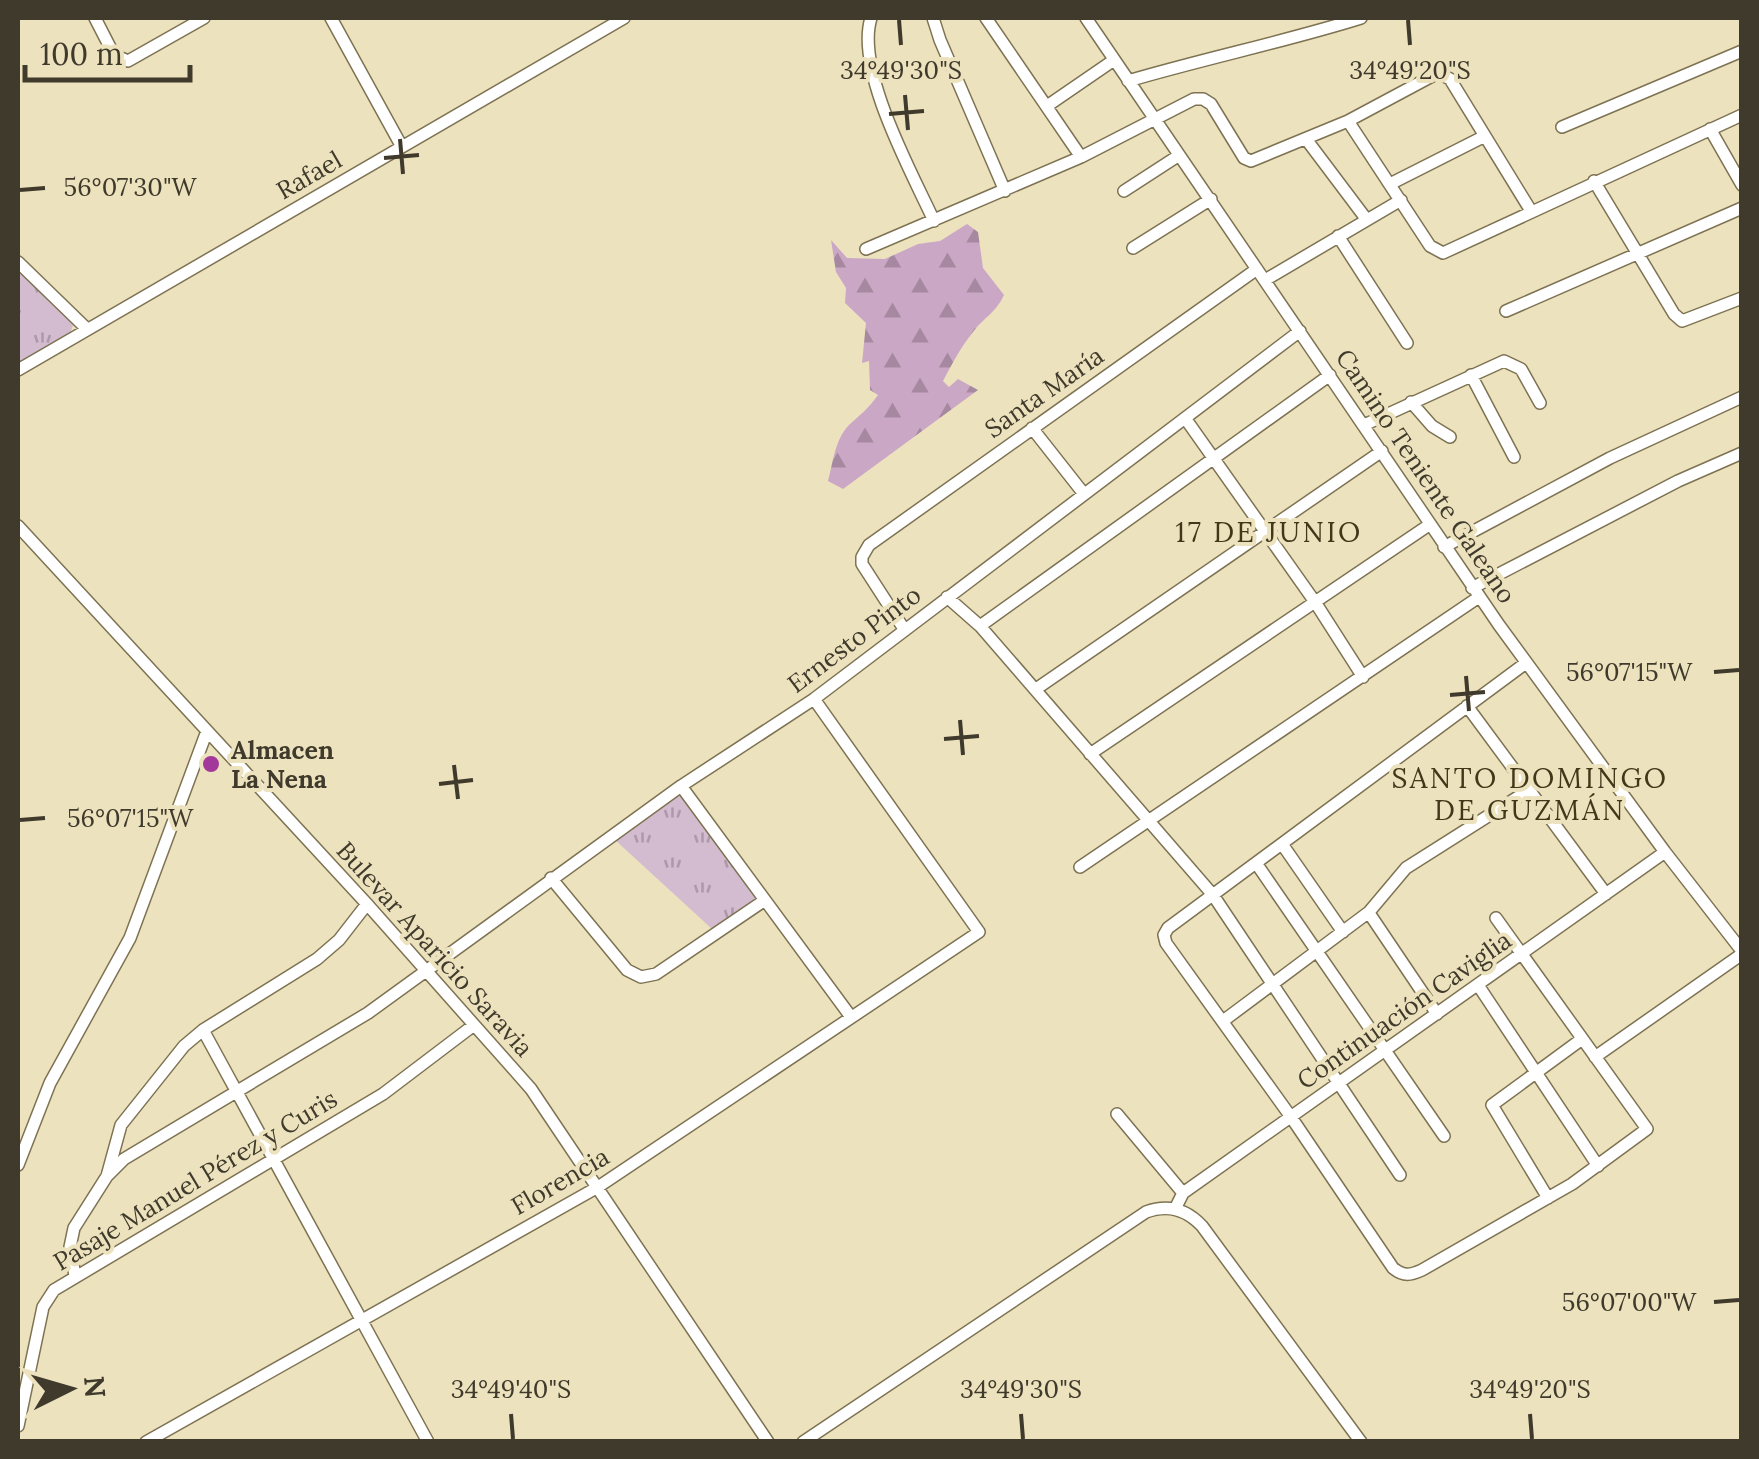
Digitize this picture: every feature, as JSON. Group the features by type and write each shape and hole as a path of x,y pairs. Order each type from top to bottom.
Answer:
{"street":[{"path":"95,18 114,55 128,62 204,18"},
{"path":"332,18 402,147"},
{"name":"Rafael","path":"18,370 624,18"},
{"path":"870,18 866,38 872,72 892,128 934,220"},
{"path":"934,18 1005,191"},
{"path":"986,18 1081,158"},
{"name":"Camino Teniente Galeano","path":"1086,18 1444,547 1664,852 1742,952"},
{"path":"1128,82 1207,58 1264,48 1361,18"},
{"path":"1562,127 1742,51"},
{"path":"1047,106 1114,60"},
{"path":"866,249 1081,158 1194,100 1204,99 1211,104 1244,158 1251,161 1348,121 1442,74 1450,79 1531,211"},
{"path":"1348,121 1430,246 1438,252 1450,251 1742,115"},
{"path":"1710,128 1742,185"},
{"path":"1390,184 1485,136"},
{"path":"1306,140 1367,220"},
{"path":"1124,190 1178,156"},
{"path":"1594,181 1674,314 1682,320 1742,298"},
{"path":"1133,248 1211,199"},
{"name":"Santa María","path":"904,629 865,570 862,556 869,545 1032,428 1261,274 1401,200"},
{"path":"1506,311 1742,208"},
{"path":"1338,236 1407,343"},
{"path":"18,262 87,329"},
{"name":"Ernesto Pinto","path":"107,1176 124,1159 368,1013 681,786 814,700 1300,331"},
{"path":"1364,425 1498,363 1510,362 1522,368 1540,403"},
{"path":"980,626 1330,375"},
{"path":"1471,375 1514,457"},
{"path":"1444,547 1610,458 1742,397"},
{"path":"1411,402 1432,426 1450,437"},
{"path":"1184,418 1315,602 1362,677"},
{"path":"1032,428 1084,494"},
{"path":"1036,689 1382,451"},
{"path":"1080,867 1362,677 1476,592 1678,481 1742,453"},
{"path":"1090,754 1429,525"},
{"name":"Bulevar Aparicio Saravia","path":"18,526 367,904 531,1089 768,1442"},
{"path":"947,597 980,626 1213,895 1400,1176"},
{"path":"1496,918 1647,1130 1548,1198 1422,1270 1405,1275 1393,1268 1166,943 1164,934 1526,663"},
{"name":"Florencia","path":"146,1442 598,1187 979,932 814,700"},
{"path":"1466,706 1606,894"},
{"path":"18,1166 50,1083 130,938 207,731"},
{"path":"681,786 851,1017"},
{"path":"1223,1021 1368,913 1406,868 1528,790"},
{"path":"1282,844 1343,932"},
{"name":"Continuación Caviglia","path":"1176,1209 1184,1193 1664,852"},
{"path":"1256,863 1444,1136"},
{"path":"551,878 627,970 641,977 656,974 765,900"},
{"path":"74,1276 70,1248 74,1228 107,1176 120,1125 184,1046 317,958 338,940 367,904"},
{"path":"1368,913 1437,1014"},
{"path":"1595,1058 1742,952"},
{"path":"1478,985 1598,1166"},
{"name":"Pasaje Manuel Pérez y Curis","path":"18,1426 43,1306 54,1290 383,1094 474,1025"},
{"path":"204,1030 428,1442"},
{"path":"1548,1198 1492,1105 1582,1039"},
{"path":"1117,1114 1184,1193"},
{"path":"803,1442 1146,1212 1160,1208 1189,1214 1202,1226 1361,1442"}],"green space":[{"path":"967,224 978,232 983,268 1004,295 969,338 943,381 949,387 958,379 978,390 843,489 828,481 838,444 844,431 878,395 870,390 869,361 862,363 866,323 845,303 846,288 836,272 831,240 847,258 885,259 918,244 940,241"},
{"path":"18,269 73,325 70,334 18,364"},
{"path":"679,795 756,896 755,902 712,929 614,839"}],"place":[{"name":"Almacen La Nena","path":"211,764"}],"district":[{"name":"17 DE JUNIO","path":"1269,532"},
{"name":"SANTO DOMINGO DE GUZMÁN","path":"1530,794"}]}
